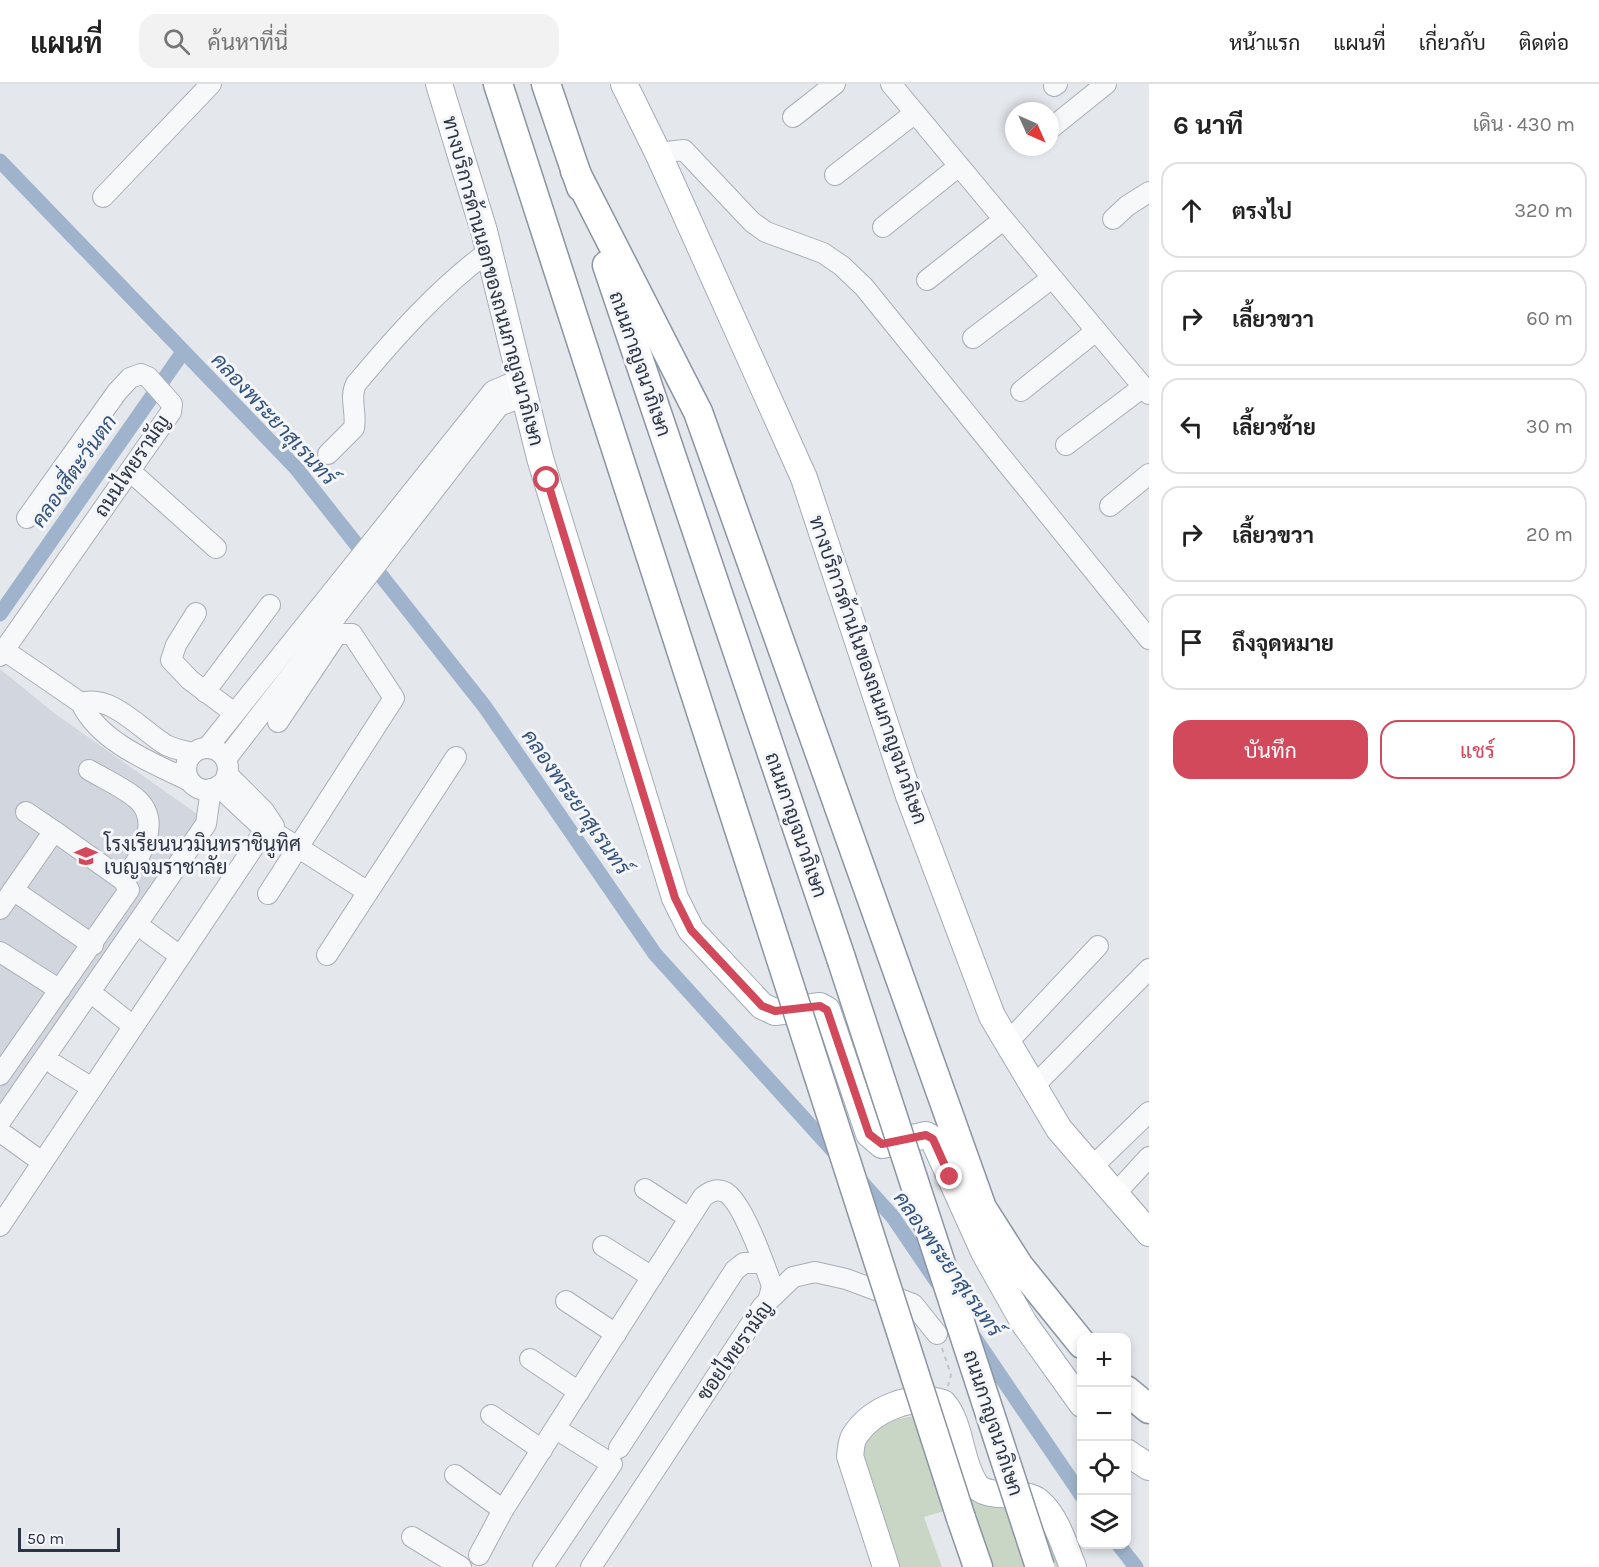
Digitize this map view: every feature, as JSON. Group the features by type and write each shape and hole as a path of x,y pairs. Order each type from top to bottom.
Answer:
{"highway":[{"path":"498,84 978,1567"},
{"name":"ถนนกาญจนาภิเษก","path":"546,84 840,958 1040,1567"},
{"path":"575,171 698,412 982,1208 1019,1266 1072,1334"},
{"path":"1131,1394 1149,1408"}],"main road":[{"name":"ทางบริการด้านนอกของถนนกาญจนาภิเษก","path":"439,84 489,251 540,458 675,898 691,930 762,1006 775,1011 820,1006 827,1010 869,1134 882,1144 926,1135 933,1139 984,1252 1024,1323 1077,1397"},
{"name":"ทางบริการด้านในของถนนกาญจนาภิเษก","path":"624,84 658,153 804,478 909,796 992,1016 1059,1129 1149,1233"},
{"path":"886,1567 850,1456 853,1438 869,1421 895,1405 910,1400 943,1403 950,1412 976,1486 988,1492 1025,1495 1038,1501 1056,1526 1073,1567"},
{"path":"1131,1455 1149,1467"}],"street":[{"path":"104,197 211,84"},
{"path":"793,117 835,84"},
{"path":"891,84 1146,391 1066,445"},
{"path":"1059,122 1106,84"},
{"path":"835,174 915,113"},
{"path":"658,153 684,150 752,222 766,232 822,253 842,266 864,287 1149,639"},
{"path":"883,227 959,166"},
{"path":"1113,219 1126,206 1149,192"},
{"path":"927,280 1003,220"},
{"path":"328,454 354,428 356,410 352,393 356,384 409,321 461,272 489,251"},
{"path":"973,338 1052,278"},
{"path":"1021,391 1096,331"},
{"name":"ถนนไทยรามัญ","path":"4,641 171,412 172,404 148,377 141,374 130,378 117,392 27,518"},
{"path":"190,781 186,770 200,750 322,618 426,485 499,406 523,387"},
{"path":"130,471 216,548"},
{"path":"1110,506 1149,474"},
{"path":"205,692 270,605"},
{"path":"196,613 176,645 171,660 205,692 233,712"},
{"path":"42,1162 3,1129 206,824 220,777 308,634"},
{"path":"268,894 394,698 352,634 337,634 278,722"},
{"path":"4,641 81,703 86,714 99,728 118,742 199,788 220,777"},
{"path":"81,703 94,699 109,705 169,747 218,751 220,777 264,811 272,833 368,892"},
{"path":"327,955 456,756"},
{"path":"89,770 137,799 145,809 147,840 135,865 123,879"},
{"path":"0,1075 93,945 129,890 123,879 26,812"},
{"path":"0,909 54,831"},
{"path":"0,1226 180,957 272,833"},
{"path":"13,890 93,945"},
{"path":"146,931 180,957"},
{"path":"1008,1042 1098,946"},
{"path":"0,952 60,990"},
{"path":"1034,1086 1149,969"},
{"path":"99,999 133,1026"},
{"path":"55,1065 92,1088"},
{"path":"1092,1167 1149,1112"},
{"path":"1115,1194 1149,1157"},
{"path":"645,1189 689,1218"},
{"path":"412,1537 474,1564 503,1510 689,1218 709,1192 724,1192 735,1201 772,1287 768,1301"},
{"path":"603,1246 652,1277"},
{"path":"619,1448 735,1270 744,1263 763,1263"},
{"name":"ซอยไทยรามัญ","path":"591,1567 768,1301 793,1277 815,1272 846,1279 913,1304 938,1334"},
{"path":"566,1301 616,1334"},
{"path":"530,1359 579,1392"},
{"path":"491,1415 543,1450"},
{"path":"543,1567 612,1464 556,1429"},
{"path":"455,1475 503,1510"}],"path":[{"path":"938,1334 951,1375 943,1403"}],"shaded area":[{"name":"โรงเรียนนวมินทราชินูทิศ เบญจมราชาลัย","path":"0,669 54,713 200,816 0,1107"}],"green space":[{"path":"938,1414 962,1487 1027,1505 1048,1529 1063,1567 1055,1567 1053,1563 1044,1567 986,1567 965,1505 924,1517 942,1567 898,1567 861,1451 865,1440 881,1425 903,1418"}],"waterway":[{"name":"คลองพระยาสุเรนทร์","path":"0,161 296,468 485,707 655,954 837,1155"},
{"name":"คลองสี่ตะวันตก","path":"0,614 183,352"},
{"name":"คลองพระยาสุเรนทร์","path":"857,1177 893,1217 937,1282"},
{"name":"คลองพระยาสุเรนทร์","path":"974,1337 1081,1495"},
{"name":"คลองพระยาสุเรนทร์","path":"1122,1549 1136,1567"}],"place":[{"name":"โรงเรียนนวมินทราชินูทิศ เบญจมราชาลัย","path":"86,856"}],"route":[{"path":"547,480 675,898 691,930 762,1006 775,1011 820,1006 827,1010 869,1134 882,1144 926,1135 933,1139 950,1177"}]}
